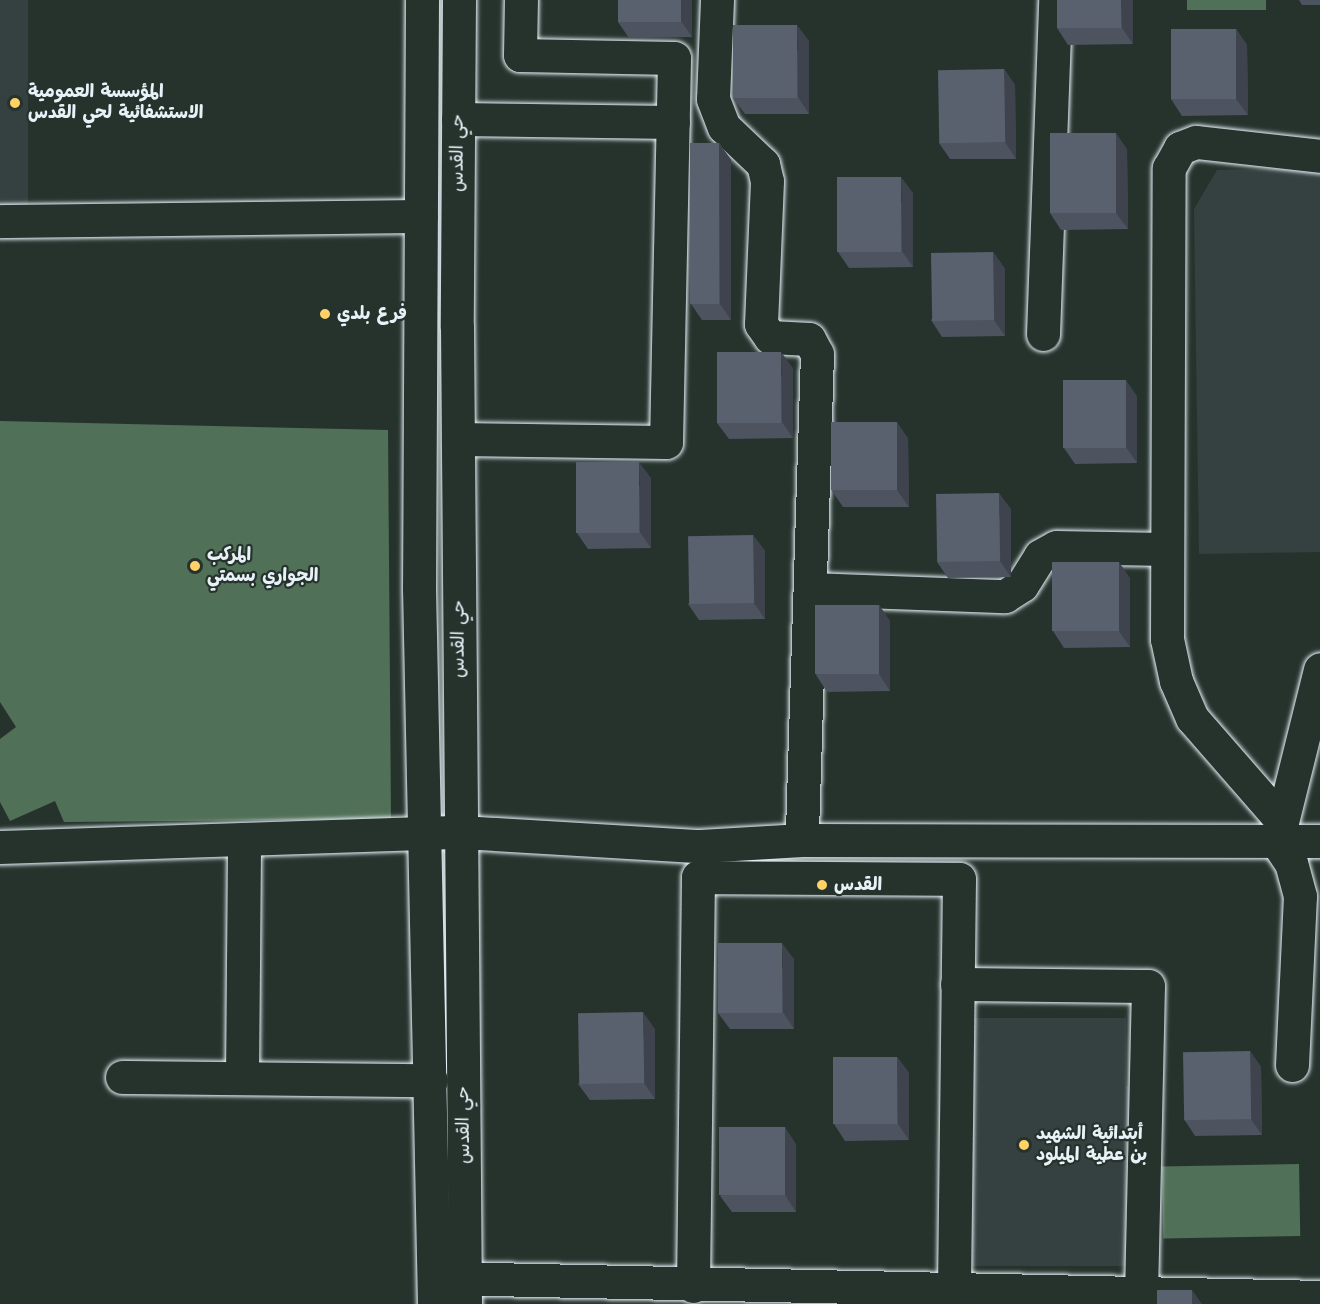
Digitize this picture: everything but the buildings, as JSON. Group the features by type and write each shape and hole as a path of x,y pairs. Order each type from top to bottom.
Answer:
{"street":[{"path":"422,0 419,588 427,832 431,1080 449,1291 693,1286 797,1295 920,1296 954,1289 1141,1299 1320,1297"},
{"name":"حي القدس","path":"449,1291 461,832 458,439 459,0"},
{"path":"458,439 666,442 674,58 520,55 521,0"},
{"path":"717,0 713,99 724,127 763,164 767,181 761,324 770,337 809,339 817,354 802,840"},
{"path":"1043,334 1055,0"},
{"path":"458,119 673,122"},
{"path":"1292,1065 1300,896 1291,863 1279,831 1192,718 1183,700 1167,639 1171,161 1180,148 1196,142 1320,156"},
{"path":"0,221 421,216"},
{"path":"810,589 1005,596 1022,585 1040,556 1056,547 1166,549"},
{"path":"1279,831 1320,669"},
{"path":"699,861 802,840 1279,831 1320,841"},
{"path":"0,847 461,832 699,861 959,879 954,1289"},
{"path":"242,1078 244,839"},
{"path":"693,1286 699,861"},
{"path":"957,984 1148,986 1141,1299"},
{"path":"122,1077 431,1080"}],"shaded area":[{"name":"المؤسسة العمومية الاستشفائية لحي القدس","path":"0,0 28,0 28,206 0,206"},
{"path":"1320,168 1320,552 1199,554 1194,209 1217,170"},
{"path":"966,1018 1126,1018 1126,1086 1134,1087 1133,1266 972,1266 974,1056"}],"green space":[{"path":"1187,0 1266,0 1266,10 1187,10"},
{"name":"المركب الجواري بسمتي","path":"0,421 388,430 391,819 64,822 55,801 10,821 0,802 0,739 16,727 0,702"},
{"path":"1299,1164 1300,1236 1163,1238 1162,1166"}],"place":[{"name":"المؤسسة العمومية الاستشفائية لحي القدس","path":"15,103"},
{"name":"فرع بلدي","path":"325,314"},
{"name":"المركب الجواري بسمتي","path":"195,566"},
{"name":"القدس","path":"822,885"},
{"name":"أبتدائية الشهيد بن عطية الميلود","path":"1024,1145"}]}
